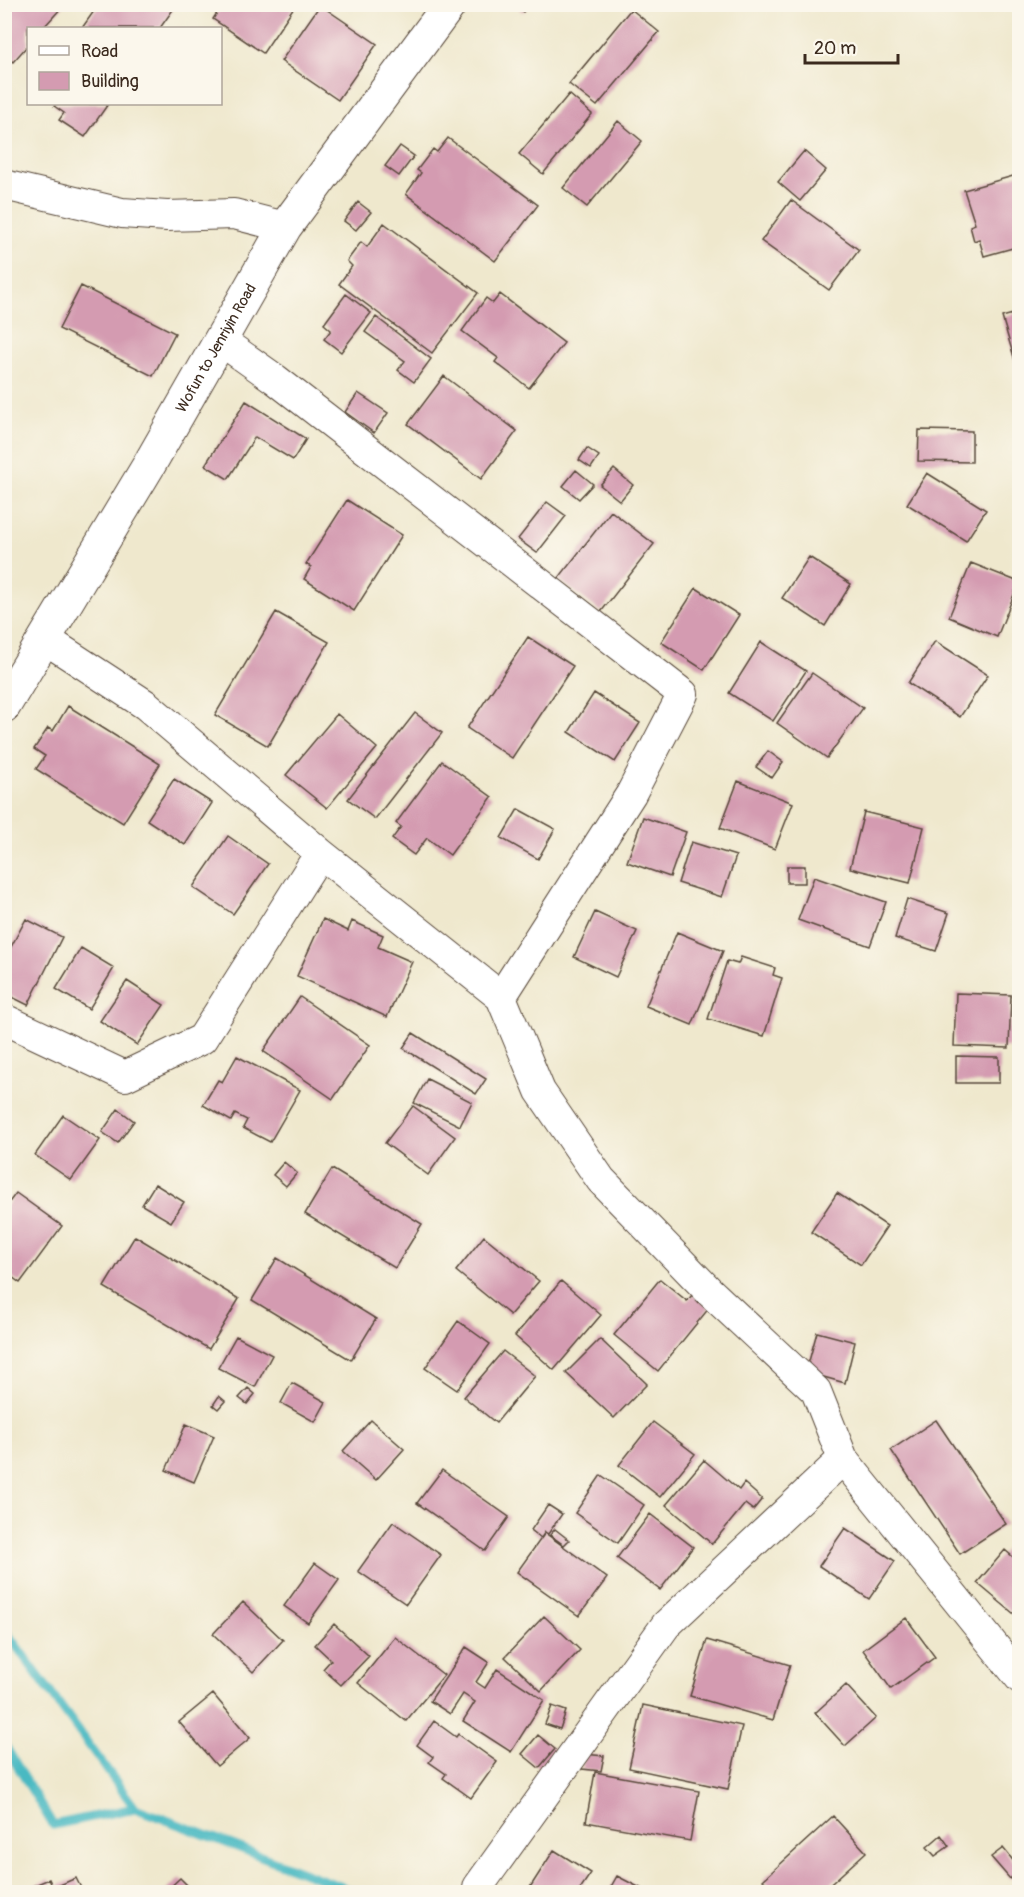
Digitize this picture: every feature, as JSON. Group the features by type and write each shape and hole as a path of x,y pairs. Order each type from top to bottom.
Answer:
{"street":[{"name":"Wofun to Jenriyin Road","path":"4,706 285,227 450,4"},
{"path":"4,185 122,213 167,216 234,214 285,227"},
{"path":"220,340 275,379 683,694 631,794 501,997"},
{"path":"45,639 146,705 320,853 501,997 540,1091 601,1180 710,1292 816,1391 843,1459 1020,1677"},
{"path":"4,1019 125,1077 202,1039 320,853"},
{"path":"478,1887 666,1625 843,1459"}],"building":[{"path":"4,4 65,4 44,27 27,27 27,46 13,62 4,54"},
{"path":"99,4 177,4 161,27 83,27"},
{"path":"223,4 296,4 263,53 213,19"},
{"path":"514,4 530,4 523,12"},
{"path":"320,5 377,44 338,100 281,61"},
{"path":"631,9 659,32 597,106 569,84"},
{"path":"569,94 592,114 543,174 519,154"},
{"path":"107,105 85,137 59,120 64,113 54,106"},
{"path":"618,121 642,141 587,207 563,188"},
{"path":"448,138 538,205 495,261 406,194 421,173 417,170 433,149 437,152"},
{"path":"400,146 414,156 399,176 385,166"},
{"path":"804,151 826,170 800,201 778,182"},
{"path":"1020,174 1020,246 984,256 979,239 974,241 970,226 975,224 964,190"},
{"path":"791,200 859,250 829,290 761,241"},
{"path":"358,202 371,212 356,230 344,221"},
{"path":"384,223 478,293 432,353 339,284 352,266 347,261 361,242 367,247"},
{"path":"81,286 175,333 153,376 59,329"},
{"path":"346,294 371,313 341,352 324,339 331,330 324,324"},
{"path":"500,294 564,343 529,388 495,362 498,358 462,331 486,298 493,303"},
{"path":"1020,312 1020,374 1019,374 1002,317"},
{"path":"376,317 431,359 414,382 398,370 405,361 365,332"},
{"path":"444,376 517,431 481,479 408,424"},
{"path":"358,393 388,413 374,433 345,412"},
{"path":"246,401 306,439 293,460 255,437 228,479 205,465"},
{"path":"919,430 972,431 972,462 918,461"},
{"path":"587,448 599,456 591,468 579,460"},
{"path":"614,469 633,485 620,501 600,485"},
{"path":"576,470 593,484 579,499 563,486"},
{"path":"927,473 986,510 966,541 907,504"},
{"path":"347,500 402,535 354,611 304,579 311,567 306,564"},
{"path":"547,502 566,516 537,553 518,539"},
{"path":"611,511 654,544 601,612 558,579"},
{"path":"809,557 851,584 825,626 782,598"},
{"path":"971,563 1019,582 997,637 949,617"},
{"path":"696,588 739,615 704,670 661,642"},
{"path":"276,612 329,642 268,746 215,715"},
{"path":"528,637 573,666 512,758 467,728"},
{"path":"935,641 988,675 960,717 908,683"},
{"path":"761,642 806,671 773,721 729,693"},
{"path":"812,673 863,708 827,758 777,723"},
{"path":"594,693 640,723 615,762 569,732"},
{"path":"68,706 160,764 123,823 36,769 45,756 34,749 48,728 53,731"},
{"path":"415,713 442,733 375,819 348,799"},
{"path":"337,714 377,748 327,808 286,775"},
{"path":"768,751 783,762 772,778 756,767"},
{"path":"442,761 492,797 450,855 427,838 414,855 392,839 401,827 396,823"},
{"path":"174,779 212,803 185,845 147,820"},
{"path":"738,781 793,803 775,849 720,828"},
{"path":"518,809 555,829 538,859 501,838"},
{"path":"864,812 924,827 910,883 850,868"},
{"path":"643,817 686,832 670,877 627,862"},
{"path":"228,836 268,864 233,914 193,887"},
{"path":"691,842 736,856 722,897 678,883"},
{"path":"787,866 805,866 805,883 787,883"},
{"path":"814,877 886,902 870,946 798,920"},
{"path":"907,899 949,913 936,951 895,938"},
{"path":"595,912 637,931 616,977 574,957"},
{"path":"26,919 62,937 28,1005 4,993 4,960"},
{"path":"323,919 348,931 352,921 383,935 378,947 412,962 387,1017 297,976"},
{"path":"677,932 723,951 692,1025 646,1006"},
{"path":"81,948 114,968 89,1009 56,989"},
{"path":"741,957 775,968 773,975 782,978 764,1036 708,1019 727,961 738,964"},
{"path":"127,981 164,1005 137,1045 100,1021"},
{"path":"956,993 1011,995 1009,1048 954,1046"},
{"path":"300,997 370,1045 333,1099 263,1051"},
{"path":"413,1033 486,1079 476,1094 403,1048"},
{"path":"237,1056 300,1090 270,1142 243,1128 247,1120 235,1114 231,1121 203,1105 218,1080 222,1082"},
{"path":"956,1056 999,1057 999,1083 956,1083"},
{"path":"427,1079 472,1102 460,1126 414,1103"},
{"path":"413,1106 455,1137 428,1175 385,1143"},
{"path":"118,1109 134,1121 118,1143 102,1132"},
{"path":"63,1115 100,1140 71,1180 35,1155"},
{"path":"284,1162 297,1173 286,1186 273,1175"},
{"path":"332,1169 422,1224 395,1268 305,1214"},
{"path":"155,1184 184,1202 171,1222 142,1205"},
{"path":"16,1193 62,1226 20,1283 4,1271 4,1209"},
{"path":"837,1193 887,1226 861,1265 811,1232"},
{"path":"135,1236 239,1299 209,1349 104,1287"},
{"path":"484,1236 539,1281 510,1315 456,1271"},
{"path":"277,1258 376,1319 351,1360 252,1300"},
{"path":"660,1279 687,1301 693,1294 710,1307 658,1371 614,1335"},
{"path":"561,1281 601,1315 554,1370 515,1336"},
{"path":"458,1321 490,1344 457,1390 425,1368"},
{"path":"817,1332 855,1342 845,1383 806,1372"},
{"path":"236,1336 272,1355 255,1387 218,1368"},
{"path":"600,1339 647,1384 614,1418 566,1373"},
{"path":"503,1351 535,1376 496,1423 464,1397"},
{"path":"292,1383 326,1402 315,1422 281,1403"},
{"path":"248,1388 255,1394 247,1404 239,1398"},
{"path":"219,1396 225,1401 218,1409 213,1405"},
{"path":"371,1420 404,1449 376,1480 343,1451"},
{"path":"936,1420 1006,1524 960,1554 891,1450"},
{"path":"653,1422 695,1454 660,1497 619,1465"},
{"path":"186,1424 214,1436 194,1482 166,1470"},
{"path":"704,1460 739,1490 744,1483 762,1499 753,1510 745,1504 712,1544 666,1505"},
{"path":"442,1470 509,1517 485,1551 417,1503"},
{"path":"601,1475 644,1505 618,1543 575,1513"},
{"path":"548,1505 562,1514 548,1534 545,1532 541,1538 531,1530"},
{"path":"650,1514 693,1547 660,1590 617,1558"},
{"path":"393,1522 441,1555 406,1604 358,1571"},
{"path":"845,1528 895,1561 869,1599 819,1566"},
{"path":"555,1529 569,1540 564,1545 550,1535"},
{"path":"545,1533 607,1578 579,1616 517,1572"},
{"path":"1005,1550 1020,1563 1020,1619 977,1583"},
{"path":"315,1563 339,1580 308,1623 284,1606"},
{"path":"243,1602 283,1640 253,1672 213,1634"},
{"path":"544,1616 580,1650 541,1691 505,1657"},
{"path":"906,1618 935,1657 891,1689 863,1650"},
{"path":"334,1624 369,1656 341,1685 323,1669 331,1660 315,1645"},
{"path":"395,1637 444,1675 406,1721 358,1683"},
{"path":"707,1640 790,1665 773,1720 690,1696"},
{"path":"466,1647 489,1662 476,1682 485,1688 497,1669 544,1700 511,1752 463,1721 475,1702 463,1694 450,1714 430,1701"},
{"path":"846,1685 876,1718 845,1746 815,1713"},
{"path":"213,1694 250,1738 217,1766 179,1722"},
{"path":"643,1705 742,1726 728,1789 629,1768"},
{"path":"552,1706 566,1711 560,1729 545,1724"},
{"path":"434,1721 456,1737 458,1734 497,1762 471,1798 443,1778 446,1774 429,1762 433,1757 417,1745"},
{"path":"538,1735 555,1749 539,1768 522,1754"},
{"path":"584,1754 604,1756 601,1771 582,1769"},
{"path":"595,1772 699,1791 690,1841 586,1822"},
{"path":"833,1816 866,1852 822,1892 775,1892 763,1880"},
{"path":"941,1835 949,1846 935,1856 927,1847"},
{"path":"1003,1848 1020,1869 1010,1879 991,1857"},
{"path":"554,1850 591,1873 578,1892 527,1892"},
{"path":"617,1876 648,1892 608,1892"},
{"path":"76,1878 83,1892 33,1892 30,1887 49,1879 53,1888"},
{"path":"180,1878 194,1892 165,1892"}],"waterway":[{"path":"4,1629 135,1808 355,1892"},
{"path":"4,1744 53,1825 135,1808"}]}
